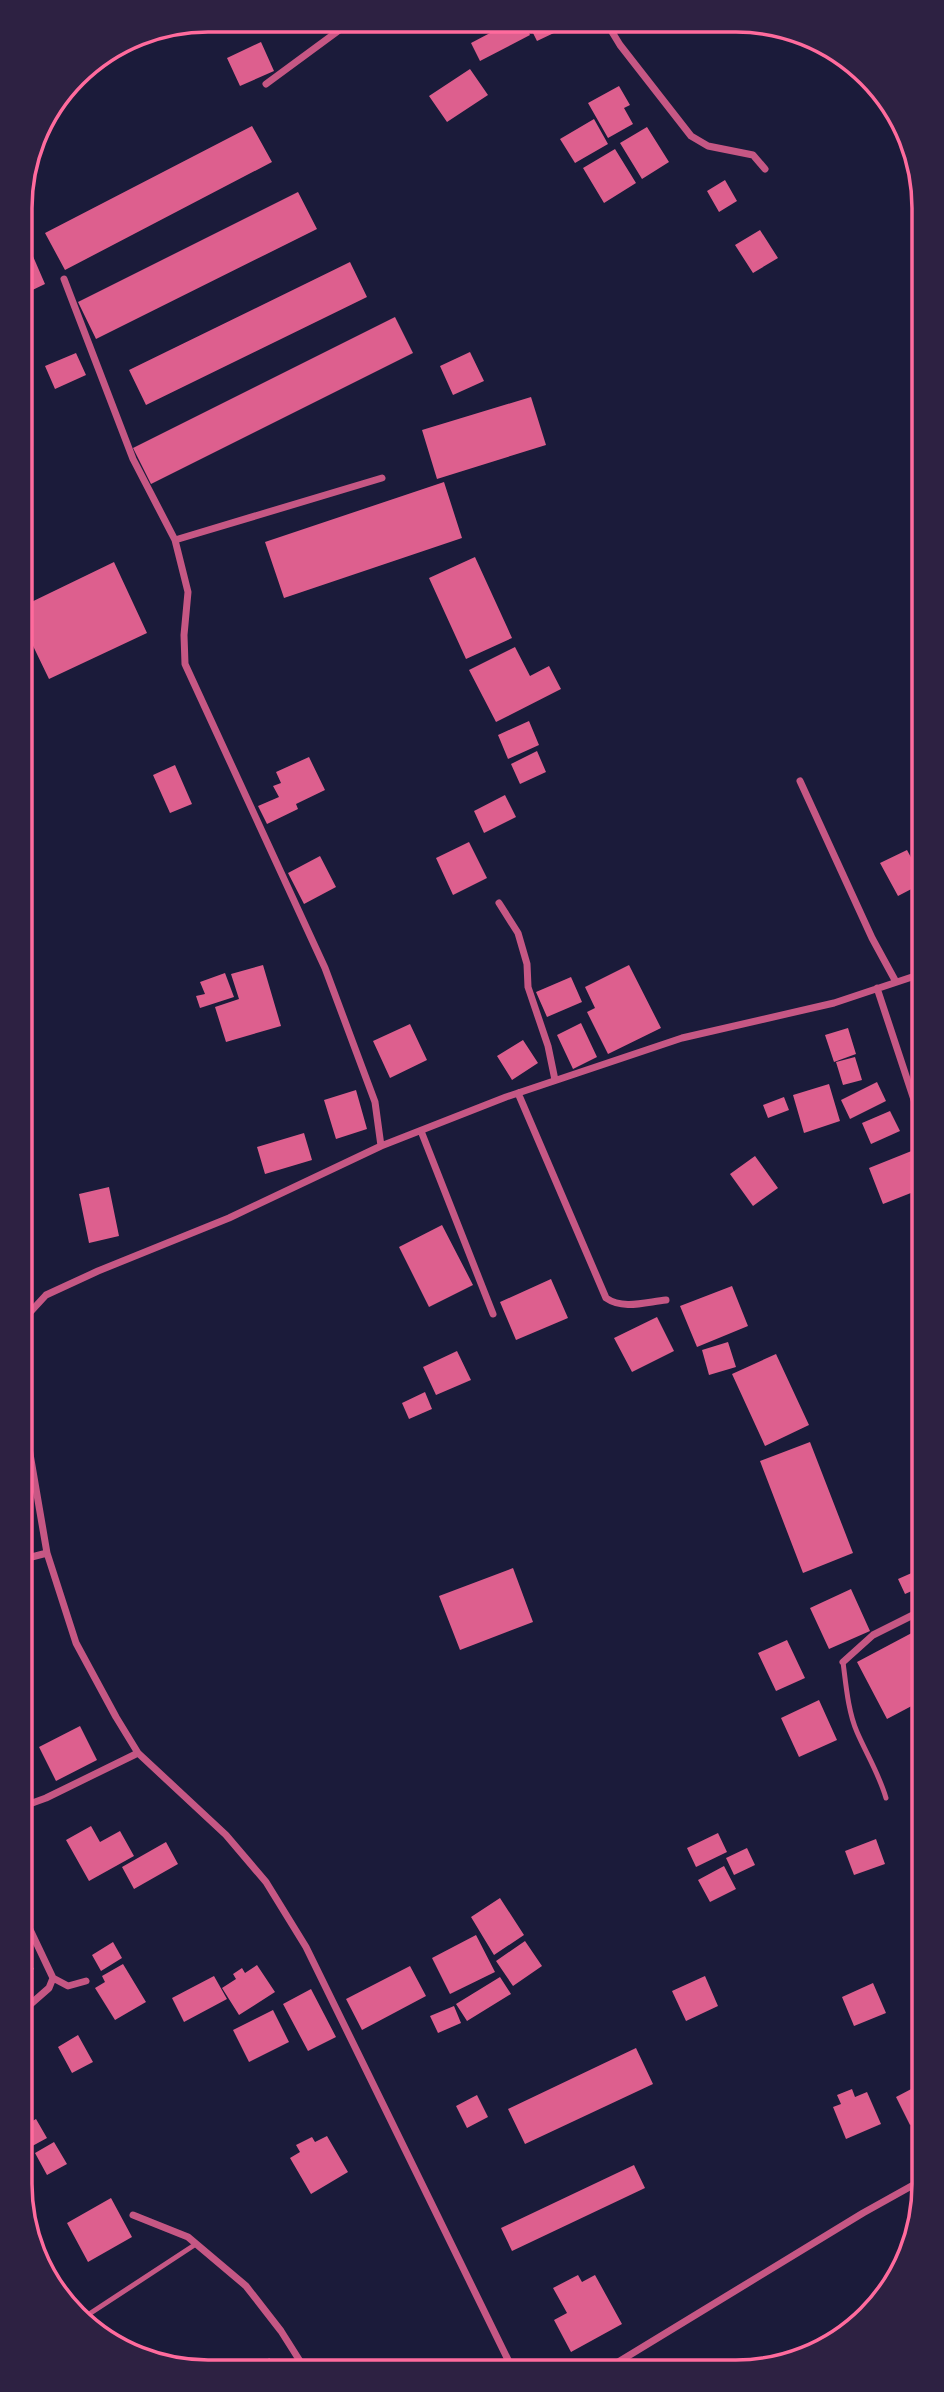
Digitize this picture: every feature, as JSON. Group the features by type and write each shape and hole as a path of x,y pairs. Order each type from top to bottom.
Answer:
{"street":[{"path":"266,83 336,32"},
{"path":"612,32 691,136 708,146 753,155 765,169"},
{"path":"64,279 134,459 175,540 188,592 184,635 185,664 325,968 375,1102 381,1146"},
{"path":"175,540 382,478"},
{"path":"800,781 872,938 896,982"},
{"path":"499,903 518,933 527,964 528,987 548,1046 555,1080"},
{"path":"32,1310 46,1295 98,1271 229,1218 381,1146 518,1093 682,1038 834,1003 912,977"},
{"path":"877,988 912,1094"},
{"path":"518,1093 606,1298 623,1305 666,1300"},
{"path":"421,1131 493,1314"},
{"path":"32,1466 47,1553 76,1643 138,1753 226,1835 266,1882 306,1947 508,2360"},
{"path":"32,1557 47,1553"},
{"path":"843,1662 873,1635 912,1616"},
{"path":"32,1803 138,1753"},
{"path":"32,1934 53,1978 68,1986 86,1981"},
{"path":"32,2003 50,1988 53,1978"},
{"path":"622,2360 912,2186"},
{"path":"133,2215 188,2237 246,2286 299,2360"}],"lane":[{"path":"843,1662 856,1730 886,1798"},
{"path":"89,2314 196,2244"}],"building":[{"path":"528,32 530,35 480,61 471,43 490,33"},
{"path":"532,32 556,32 537,41"},
{"path":"261,42 274,71 240,86 227,58"},
{"path":"470,69 488,95 447,122 429,96"},
{"path":"619,86 630,105 624,108 633,124 608,138 588,103"},
{"path":"594,119 608,144 575,163 560,139"},
{"path":"252,126 272,162 65,270 45,233"},
{"path":"647,127 669,162 642,179 620,143"},
{"path":"615,149 636,183 604,203 583,168"},
{"path":"725,180 737,201 719,212 707,191"},
{"path":"298,192 317,229 96,339 78,302"},
{"path":"760,230 778,258 753,273 735,245"},
{"path":"32,254 45,284 32,290"},
{"path":"350,262 367,297 146,405 129,370"},
{"path":"395,317 413,353 151,484 133,448"},
{"path":"470,352 484,381 453,395 440,366"},
{"path":"76,353 86,375 55,389 45,366"},
{"path":"531,397 546,445 437,479 422,430"},
{"path":"444,482 462,538 284,598 265,542"},
{"path":"475,557 512,638 466,659 429,578"},
{"path":"114,562 147,633 49,679 32,644 32,602"},
{"path":"515,647 530,676 549,666 561,689 496,722 469,670"},
{"path":"529,721 539,745 508,759 498,735"},
{"path":"537,751 546,772 520,784 511,764"},
{"path":"309,757 325,790 296,804 298,809 267,824 258,806 279,797 273,786 281,783 276,772"},
{"path":"175,765 192,804 170,813 153,775"},
{"path":"505,795 516,817 484,833 474,811"},
{"path":"469,842 487,878 453,895 436,858"},
{"path":"907,850 912,859 912,889 898,896 880,863"},
{"path":"320,856 336,887 304,904 288,873"},
{"path":"263,965 281,1026 226,1042 215,1007 239,999 231,974"},
{"path":"629,965 661,1028 608,1054 587,1012 595,1008 585,987"},
{"path":"225,973 234,997 200,1008 196,996 205,994 200,982"},
{"path":"571,977 582,1002 547,1017 536,992"},
{"path":"581,1023 597,1057 573,1069 557,1035"},
{"path":"410,1024 427,1060 390,1078 373,1041"},
{"path":"848,1028 856,1054 834,1062 825,1035"},
{"path":"523,1040 538,1063 512,1080 497,1056"},
{"path":"855,1057 862,1080 843,1085 836,1062"},
{"path":"877,1082 886,1101 850,1119 841,1100"},
{"path":"829,1084 840,1121 804,1133 793,1095"},
{"path":"356,1090 367,1129 336,1139 324,1100"},
{"path":"784,1097 789,1110 768,1118 763,1105"},
{"path":"890,1111 900,1131 871,1144 862,1123"},
{"path":"304,1133 312,1160 265,1174 257,1147"},
{"path":"912,1151 912,1193 883,1204 869,1168"},
{"path":"755,1156 778,1188 753,1206 730,1174"},
{"path":"109,1187 119,1236 89,1243 79,1194"},
{"path":"442,1225 473,1285 429,1307 399,1247"},
{"path":"551,1279 568,1318 516,1340 500,1302"},
{"path":"732,1286 748,1326 697,1347 680,1306"},
{"path":"657,1317 674,1351 632,1372 614,1338"},
{"path":"728,1342 736,1367 709,1375 702,1350"},
{"path":"457,1351 471,1380 436,1395 423,1367"},
{"path":"776,1354 809,1425 765,1446 732,1374"},
{"path":"425,1392 432,1409 409,1419 402,1403"},
{"path":"810,1442 853,1553 803,1573 760,1461"},
{"path":"513,1568 533,1622 460,1650 439,1596"},
{"path":"912,1573 912,1591 905,1594 898,1579"},
{"path":"851,1589 870,1631 829,1649 810,1608"},
{"path":"912,1633 912,1706 887,1719 857,1662"},
{"path":"787,1640 805,1678 776,1691 758,1653"},
{"path":"819,1700 837,1740 799,1757 781,1718"},
{"path":"80,1726 97,1760 56,1781 39,1747"},
{"path":"91,1826 100,1842 120,1831 134,1856 89,1881 66,1840"},
{"path":"718,1833 727,1852 696,1867 687,1848"},
{"path":"876,1839 885,1864 854,1875 845,1851"},
{"path":"166,1842 178,1864 134,1889 122,1867"},
{"path":"747,1848 755,1865 734,1875 726,1858"},
{"path":"724,1866 736,1889 710,1902 698,1880"},
{"path":"500,1898 524,1935 494,1955 471,1917"},
{"path":"476,1935 495,1972 450,1994 432,1958"},
{"path":"525,1941 542,1966 513,1986 496,1961"},
{"path":"113,1942 122,1958 101,1971 92,1955"},
{"path":"123,1964 146,2002 115,2020 95,1988 105,1982 102,1976"},
{"path":"257,1965 275,1992 239,2015 222,1988 236,1979 233,1974 242,1968 245,1973"},
{"path":"410,1966 426,1996 362,2030 346,1999"},
{"path":"214,1976 227,1999 184,2022 172,1998"},
{"path":"705,1976 718,2006 686,2021 672,1991"},
{"path":"500,1977 511,1994 467,2021 456,2004"},
{"path":"873,1983 886,2013 854,2026 842,1997"},
{"path":"311,1989 336,2037 308,2051 283,2004"},
{"path":"454,2006 461,2023 438,2033 430,2016"},
{"path":"273,2010 289,2042 249,2062 233,2030"},
{"path":"78,2035 93,2062 72,2073 58,2047"},
{"path":"636,2048 653,2084 525,2144 508,2109"},
{"path":"852,2089 855,2097 867,2092 881,2124 846,2139 833,2107 841,2104 837,2095"},
{"path":"912,2089 912,2124 910,2125 896,2097"},
{"path":"477,2095 488,2117 467,2128 456,2106"},
{"path":"36,2119 47,2138 32,2146 32,2121"},
{"path":"327,2136 348,2172 311,2194 290,2158 300,2152 296,2145 312,2137 315,2142"},
{"path":"54,2142 67,2164 47,2175 35,2153"},
{"path":"634,2165 645,2188 512,2251 501,2228"},
{"path":"111,2198 132,2237 88,2262 67,2223"},
{"path":"578,2275 582,2282 595,2275 622,2324 571,2352 554,2320 567,2313 553,2288"}]}
